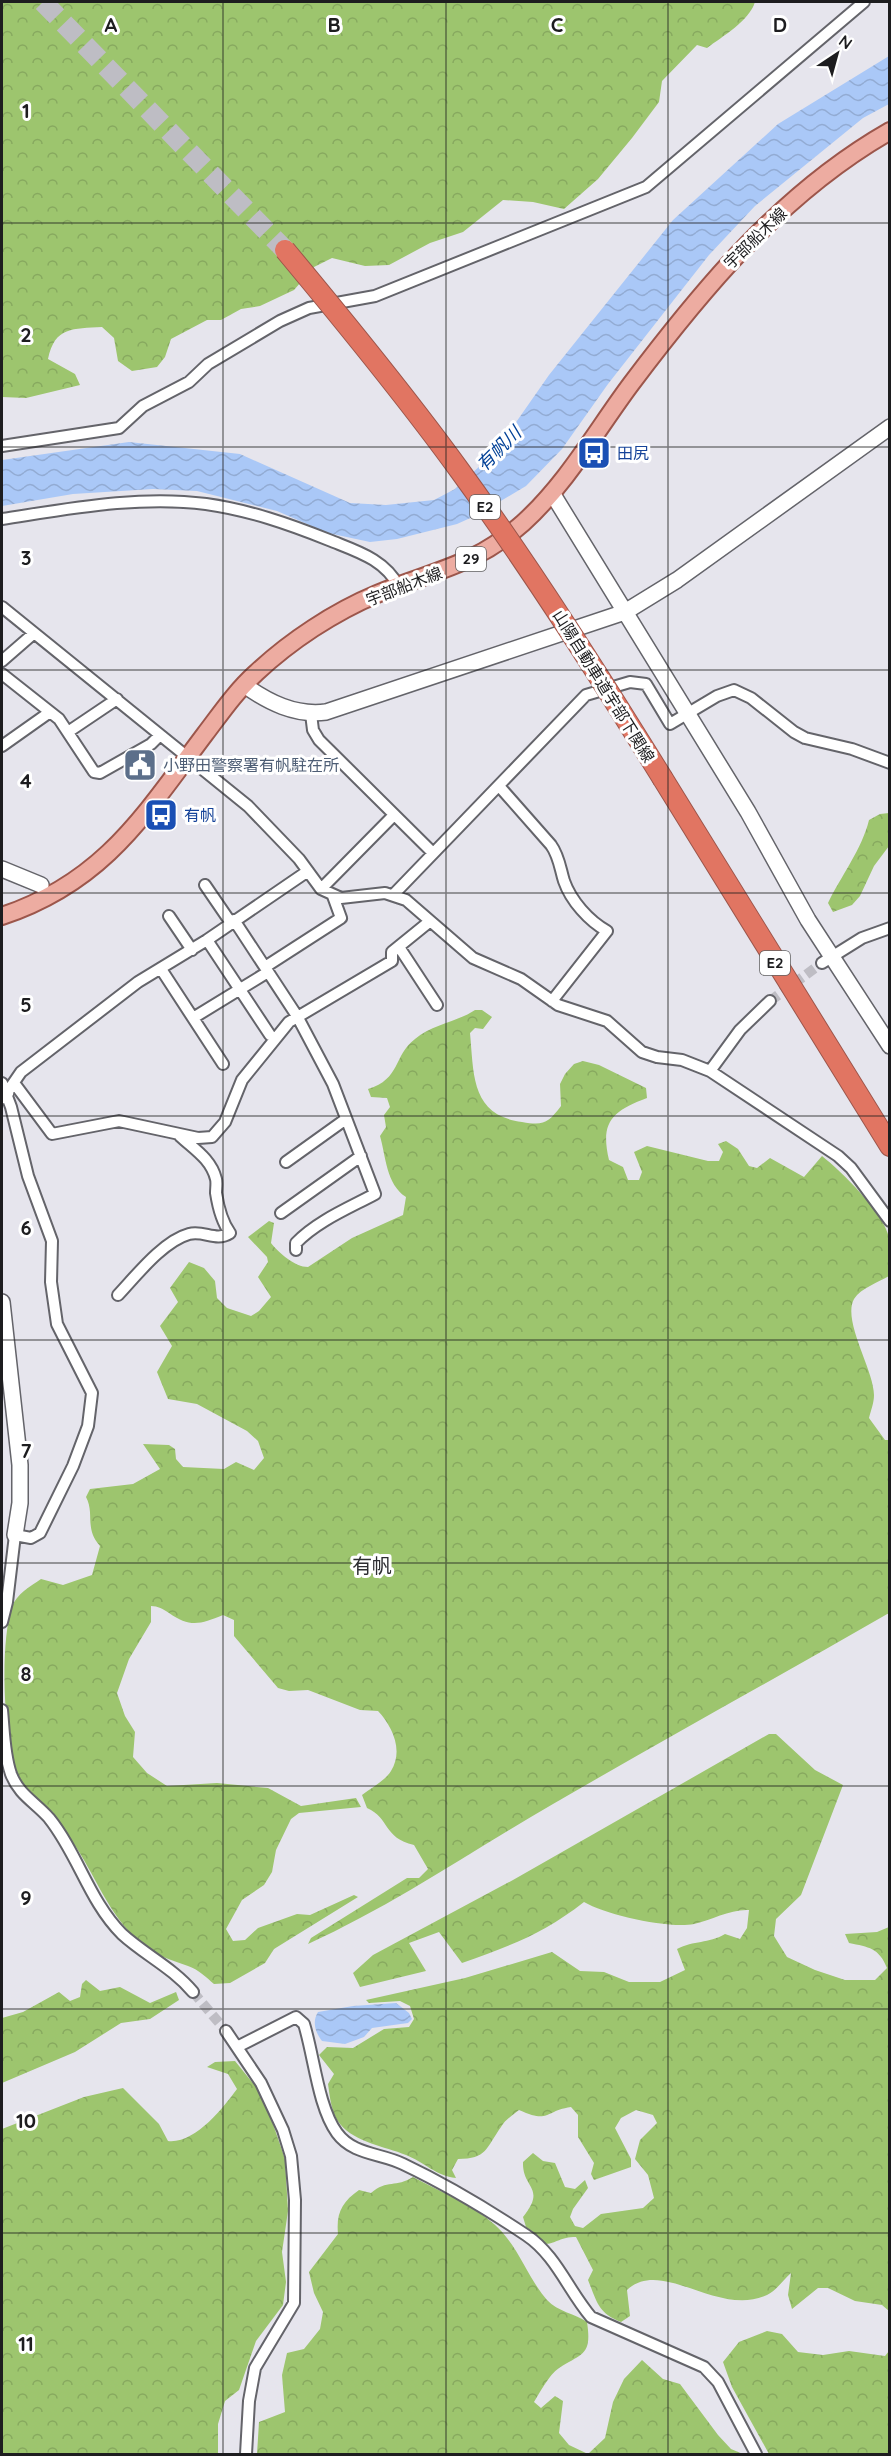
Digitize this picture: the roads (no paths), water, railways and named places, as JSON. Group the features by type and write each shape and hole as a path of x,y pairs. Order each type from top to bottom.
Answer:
{"highway":[{"name":"山陽自動車道宇部下関線","path":"285,250 401,393 538,582 663,778 890,1146"}],"main road":[{"name":"宇部船木線","path":"2,916 62,889 98,864 141,821 244,685 279,653 317,626 377,594 475,558 522,523 570,473 631,385 732,258 818,181 890,131"}],"street":[{"path":"2,446 119,428 143,406 189,382 208,364 280,321 309,308 375,296 646,187 864,2"},
{"path":"244,685 271,702 311,714 352,704 625,612 677,580 890,427"},
{"path":"552,493 689,714 827,960 890,1046"},
{"path":"2,519 117,504 172,502 239,510 273,519 381,563 393,575 399,587"},
{"path":"2,607 248,807 280,838 321,889 340,898 394,894 406,900 473,958 521,979 552,1001 607,1021 642,1052 657,1057 682,1060 710,1071 838,1156 850,1168 890,1221"},
{"path":"2,661 33,634"},
{"path":"2,674 50,712 68,732 94,772 100,773 151,744 159,736"},
{"path":"394,894 586,695 640,681 646,684 670,724 727,692 742,692 805,738 844,747 890,763"},
{"path":"68,732 117,699"},
{"path":"2,746 50,712"},
{"path":"311,714 313,730 319,740 433,853"},
{"path":"499,786 551,845 557,854 565,883 579,906 592,921 607,931 552,1001"},
{"path":"321,889 394,815"},
{"path":"2,869 41,885"},
{"path":"6,1088 43,1054 138,982 192,950 308,871"},
{"path":"205,885 297,1016 333,1084 375,1194 302,1237 296,1243 296,1250"},
{"path":"193,1018 341,918 333,896"},
{"path":"169,916 192,950"},
{"path":"6,1088 52,1134 119,1121 179,1135 198,1138 212,1137 219,1131 242,1080 279,1032 297,1016 329,1000 392,961 392,952 429,922"},
{"path":"827,960 862,938 890,928"},
{"path":"207,940 270,1035"},
{"path":"399,947 437,1005"},
{"path":"161,969 223,1065"},
{"path":"710,1071 740,1030 770,1001"},
{"path":"6,1088 28,1176 52,1241 51,1282 57,1324 87,1382 93,1405 73,1466 40,1533 35,1538 15,1535"},
{"path":"286,1162 346,1119"},
{"path":"118,1295 140,1268 186,1234 196,1232 220,1238 230,1233 223,1221 216,1193 216,1179 211,1168 204,1156 179,1135"},
{"path":"281,1213 362,1156"},
{"path":"2,1302 20,1465 20,1503 7,1602 2,1622"},
{"path":"2,1710 11,1773 23,1796 47,1816 61,1835 98,1903 121,1932 170,1970 193,1992"},
{"path":"237,2046 296,2018 304,2024 325,2105 338,2134 349,2145 364,2152 400,2162 528,2236 554,2262 578,2302 591,2317 704,2367 718,2382 756,2454"},
{"path":"226,2031 261,2083 283,2130 291,2156 295,2200 294,2303 255,2368 249,2401 246,2454"}],"water":[{"name":"有帆川","path":"889,56 889,104 863,118 755,206 709,255 608,384 562,449 526,486 477,515 457,524 397,539 370,542 328,533 277,511 197,491 153,489 73,494 2,506 2,460 129,442 240,454 350,503 386,505 434,500 455,489 496,451 549,375 673,220 778,124"},
{"path":"396,2003 409,2013 412,2019 408,2023 372,2028 364,2037 345,2044 322,2041 316,2031 315,2019 318,2012 353,2006"}],"tunnel":[{"path":"43,2 285,250"},
{"path":"770,1001 822,963"},
{"path":"193,1992 226,2031"}],"place":[{"name":"田尻","path":"594,453"},
{"name":"小野田警察署有帆駐在所","path":"140,765"},
{"name":"有帆","path":"161,815"}],"district":[{"name":"有帆","path":"372,1566"}]}
